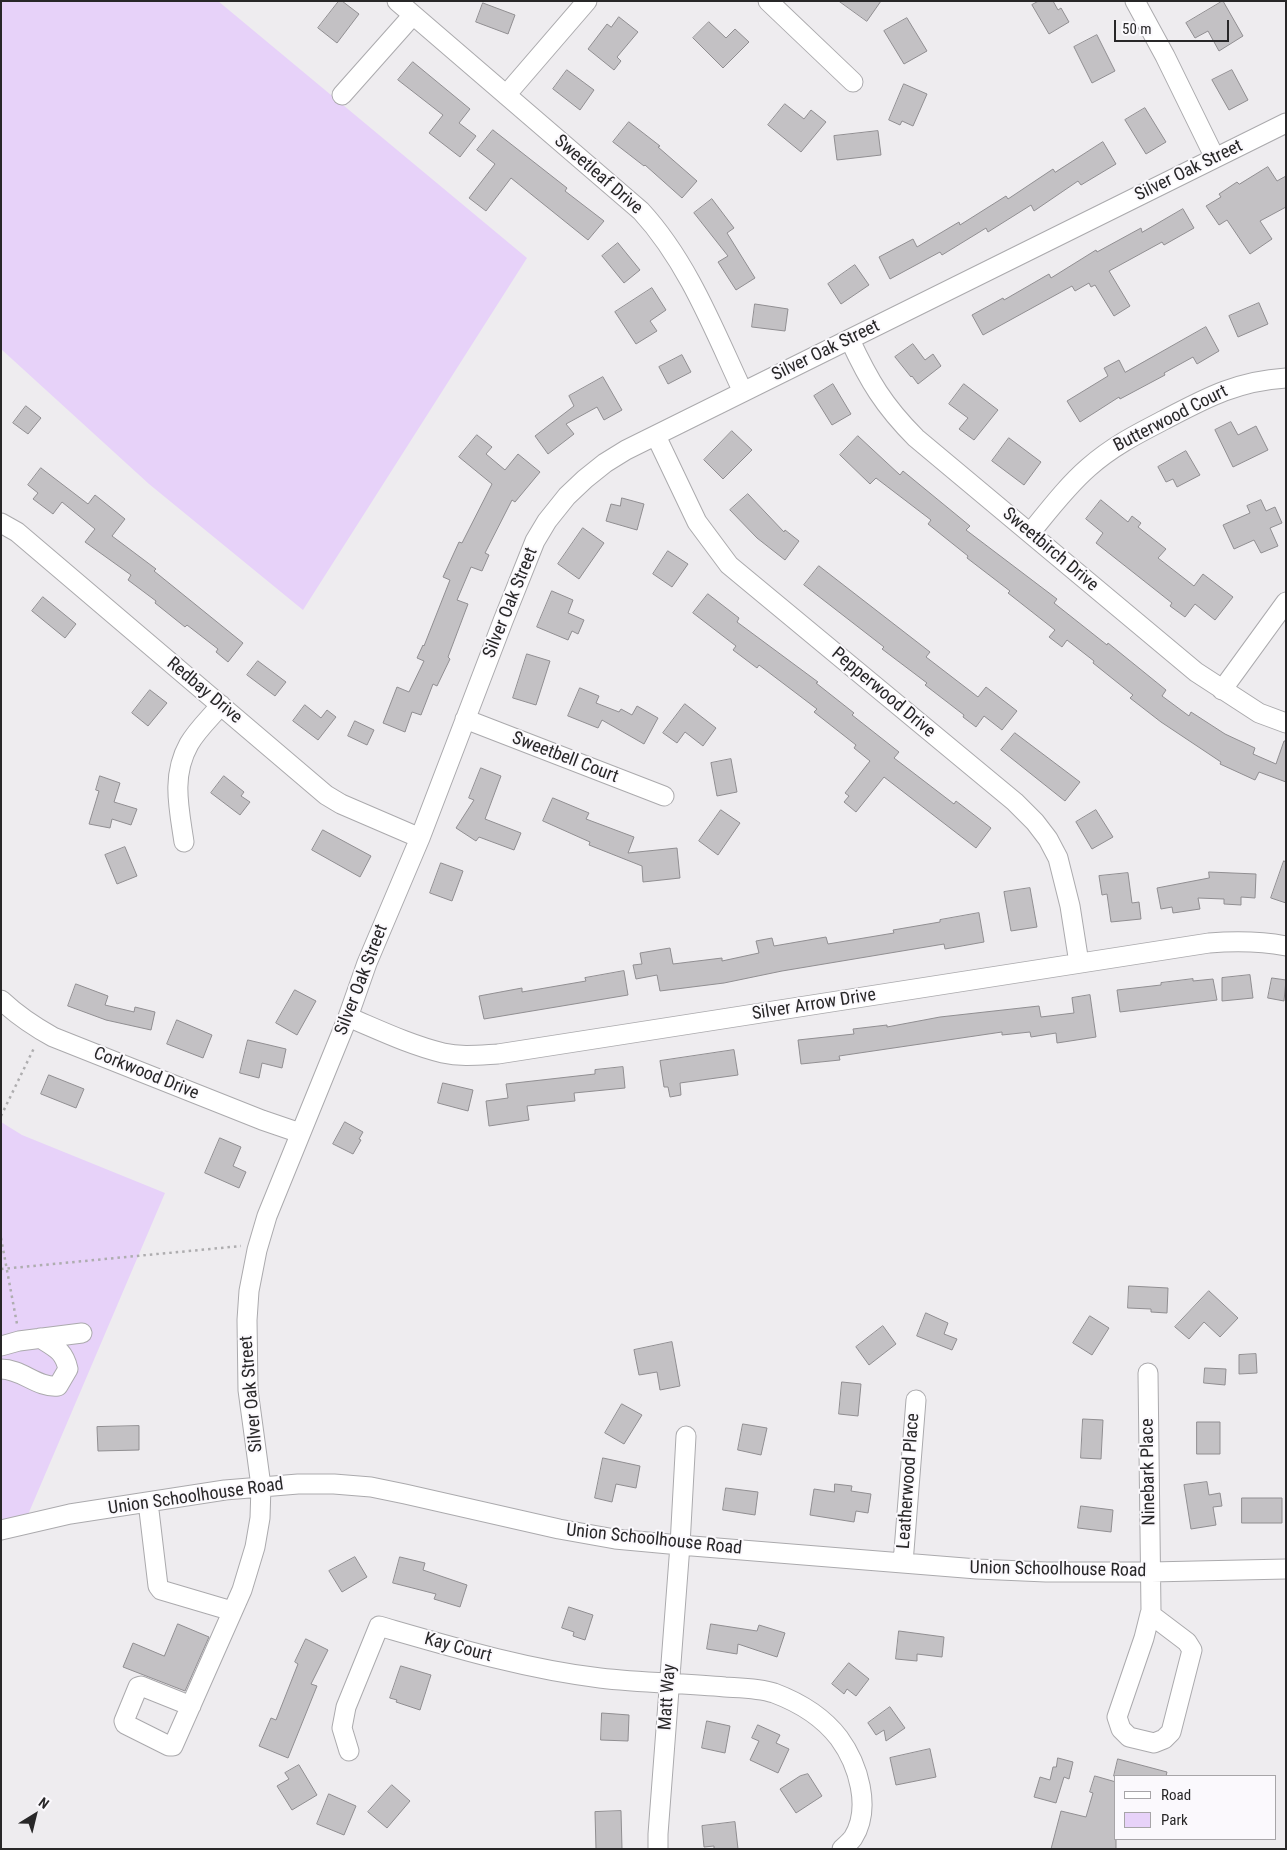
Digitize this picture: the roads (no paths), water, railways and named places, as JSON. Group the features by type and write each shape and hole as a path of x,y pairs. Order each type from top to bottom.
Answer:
{"street":[{"name":"Sweetleaf Drive","path":"397,1 634,204 657,228 670,247 696,294 743,392"},
{"path":"506,95 587,1"},
{"path":"768,1 853,82"},
{"path":"1135,1 1216,158"},
{"path":"342,95 413,15"},
{"name":"Silver Oak Street","path":"191,1706 242,1590 255,1547 260,1518 261,1486 248,1390 246,1320 249,1291 257,1250 267,1216 348,1017 367,963 420,838 526,562 535,541 547,521 585,479 605,463 626,450 1286,123"},
{"name":"Sweetbirch Drive","path":"850,340 874,387 896,418 916,438 1031,532 1196,672 1260,713 1286,723"},
{"name":"Butterwood Court","path":"1031,532 1067,489 1089,467 1117,444 1212,394 1234,386 1266,379 1286,378"},
{"name":"Pepperwood Drive","path":"656,436 697,522 729,565 1015,802 1036,822 1058,858 1070,906 1079,963"},
{"name":"Redbay Drive","path":"1,523 17,532 326,795 341,804 420,838"},
{"path":"1222,690 1286,602"},
{"path":"184,842 177,796 177,779 182,757 190,742 221,705"},
{"name":"Sweetbell Court","path":"466,719 664,796"},
{"name":"Silver Arrow Drive","path":"348,1017 414,1044 444,1053 466,1055 498,1054 1209,943 1240,941 1286,946"},
{"name":"Corkwood Drive","path":"1,1000 16,1014 42,1031 103,1058 300,1133"},
{"path":"1,1346 40,1338 82,1333"},
{"path":"1,1369 12,1369 49,1387 58,1386 68,1369 65,1358 57,1348 40,1338"},
{"name":"Ninebark Place","path":"1148,1373 1150,1614 1144,1638 1117,1718 1121,1730 1129,1737 1154,1743 1164,1739 1171,1732 1192,1650 1187,1642 1150,1614"},
{"name":"Leatherwood Place","path":"903,1563 916,1400"},
{"name":"Matt Way","path":"658,1849 686,1436"},
{"name":"Union Schoolhouse Road","path":"1,1530 70,1514 225,1490 261,1486 334,1484 371,1487 560,1530 615,1539 680,1545 977,1569 1026,1571 1150,1572 1286,1569"},
{"path":"148,1502 158,1586 161,1590 232,1611"},
{"name":"Kay Court","path":"349,1751 342,1728 346,1706 379,1626 453,1648 559,1672 601,1678 669,1682"},
{"path":"669,1682 772,1692 799,1704 820,1719 838,1738 851,1760 858,1780 861,1818 853,1838 842,1849"}]}
